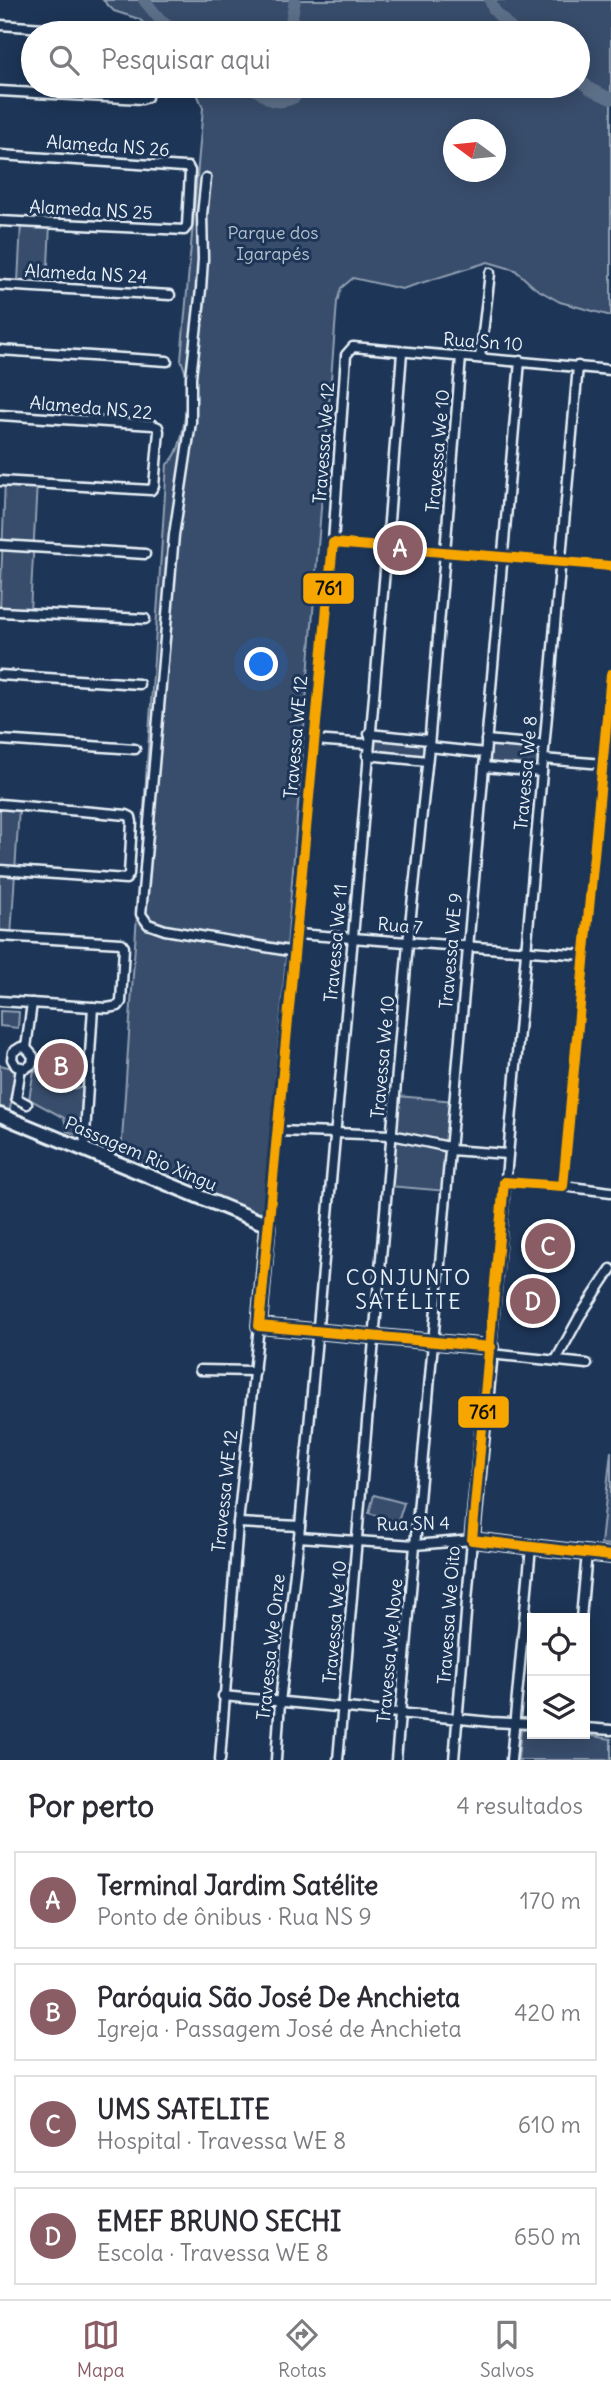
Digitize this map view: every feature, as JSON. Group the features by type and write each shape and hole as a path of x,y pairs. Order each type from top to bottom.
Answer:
{"main road":[{"name":"Passagem Rio Xingu","path":"0,1115 268,1225"},
{"name":"Travessa WE 12","path":"260,1326 268,1225"},
{"path":"260,1326 490,1350"},
{"name":"Travessa We Oito","path":"472,1540 490,1350"},
{"name":"Rua SN 4","path":"472,1540 611,1556"}],"street":[{"path":"0,25 21,26"},
{"path":"0,91 21,92"},
{"path":"124,98 146,98"},
{"name":"Alameda NS 26","path":"0,155 188,167 187,226 180,231"},
{"path":"206,178 202,215 201,289 192,362 191,422 174,535 141,914 148,924 165,930 295,952"},
{"name":"Alameda NS 25","path":"0,221 180,231"},
{"path":"480,358 490,273"},
{"name":"Alameda NS 24","path":"0,285 170,295"},
{"name":"Rua Sn 10","path":"353,347 611,370"},
{"name":"Travessa We 12","path":"333,543 346,360 348,351 353,347"},
{"path":"0,350 167,361"},
{"name":"Travessa We 11","path":"299,1537 402,352"},
{"name":"Travessa We 10","path":"338,1760 461,357"},
{"name":"Travessa WE 9","path":"415,1545 520,361"},
{"name":"Travessa We 8","path":"504,1182 527,952 578,366"},
{"name":"Alameda NS 22","path":"0,415 156,425 159,430 154,487 151,490 0,481"},
{"path":"333,543 611,566"},
{"name":"Travessa WE 12","path":"297,934 333,543"},
{"path":"0,545 145,554"},
{"path":"0,612 145,619"},
{"path":"563,1186 611,674"},
{"path":"0,675 139,684"},
{"path":"369,734 485,752"},
{"path":"0,740 135,749"},
{"path":"314,740 368,744"},
{"path":"486,740 544,745"},
{"path":"368,755 427,761"},
{"path":"543,759 603,764"},
{"path":"484,767 542,772"},
{"path":"0,804 131,817 129,874 126,879 0,870"},
{"path":"268,1225 297,934"},
{"name":"Rua 7","path":"297,934 585,955"},
{"path":"0,936 123,944 120,1004 113,1008 0,1001"},
{"path":"26,1048 13,1052 12,1059 16,1066 21,1068 36,1061 26,1048 32,1003"},
{"path":"84,1150 93,1007"},
{"path":"21,1068 16,1098 27,1104"},
{"path":"278,1131 392,1135 450,1149 507,1154"},
{"path":"587,1364 490,1350 504,1182 611,1192"},
{"path":"556,1360 570,1332 611,1269"},
{"name":"Travessa WE 12","path":"220,1760 238,1523 260,1326"},
{"path":"200,1370 255,1371"},
{"path":"238,1523 300,1526"},
{"name":"Rua SN 4","path":"299,1537 415,1545 472,1540"},
{"name":"Travessa We Onze","path":"276,1760 299,1537"},
{"name":"Travessa We Oito","path":"454,1760 472,1540"},
{"name":"Travessa We Nove","path":"396,1760 415,1545"},
{"path":"511,1760 531,1547"},
{"path":"581,1613 587,1553"},
{"path":"223,1696 527,1724"},
{"path":"590,1728 611,1730"}],"green space":[{"name":"Parque dos Igarapés","path":"103,0 611,0 611,316 560,302 535,288 515,270 488,262 402,289 353,278 341,288 337,302 264,1210 258,1215 125,1161 121,1155 167,464 178,449 186,410 186,376 181,360 203,108 199,98 590,98 590,21 141,21 114,11"},
{"path":"21,222 50,224 47,285 18,283"},
{"path":"5,479 37,482 30,612 0,610"},
{"path":"373,737 426,743 425,758 372,752"},
{"path":"489,743 540,748 538,768 487,763"},
{"path":"0,806 19,808 11,937 0,936"},
{"path":"0,1011 19,1012 18,1028 0,1026"},
{"path":"0,1065 18,1071 9,1113 0,1110"},
{"path":"34,1070 57,1087 87,1087 81,1136 67,1131 64,1118 29,1099"},
{"path":"397,1096 455,1101 447,1191 389,1186"},
{"path":"611,1451 611,1545 601,1544"},
{"path":"374,1495 404,1503 398,1522 369,1513"},
{"path":"521,1729 527,1730 527,1739 590,1739 590,1736 611,1739 611,1760 518,1760"}],"waterway":[{"path":"144,0 161,21"},
{"path":"291,21 295,0"},
{"path":"490,0 494,10 504,21"},
{"path":"590,89 611,99"},
{"path":"268,98 276,101 293,98"}],"transit line":[{"name":"761","path":"491,1347 259,1326 333,543 611,566"},
{"name":"761","path":"611,674 563,1186 504,1182 472,1540 611,1556"}],"place":[{"name":"Terminal Jardim Satélite","path":"400,548"},
{"name":"Paróquia São José De Anchieta","path":"61,1066"},
{"name":"UMS SATELITE","path":"548,1246"},
{"name":"EMEF BRUNO SECHI","path":"533,1301"}],"district":[{"name":"CONJUNTO SATÉLITE","path":"409,1290"}]}
